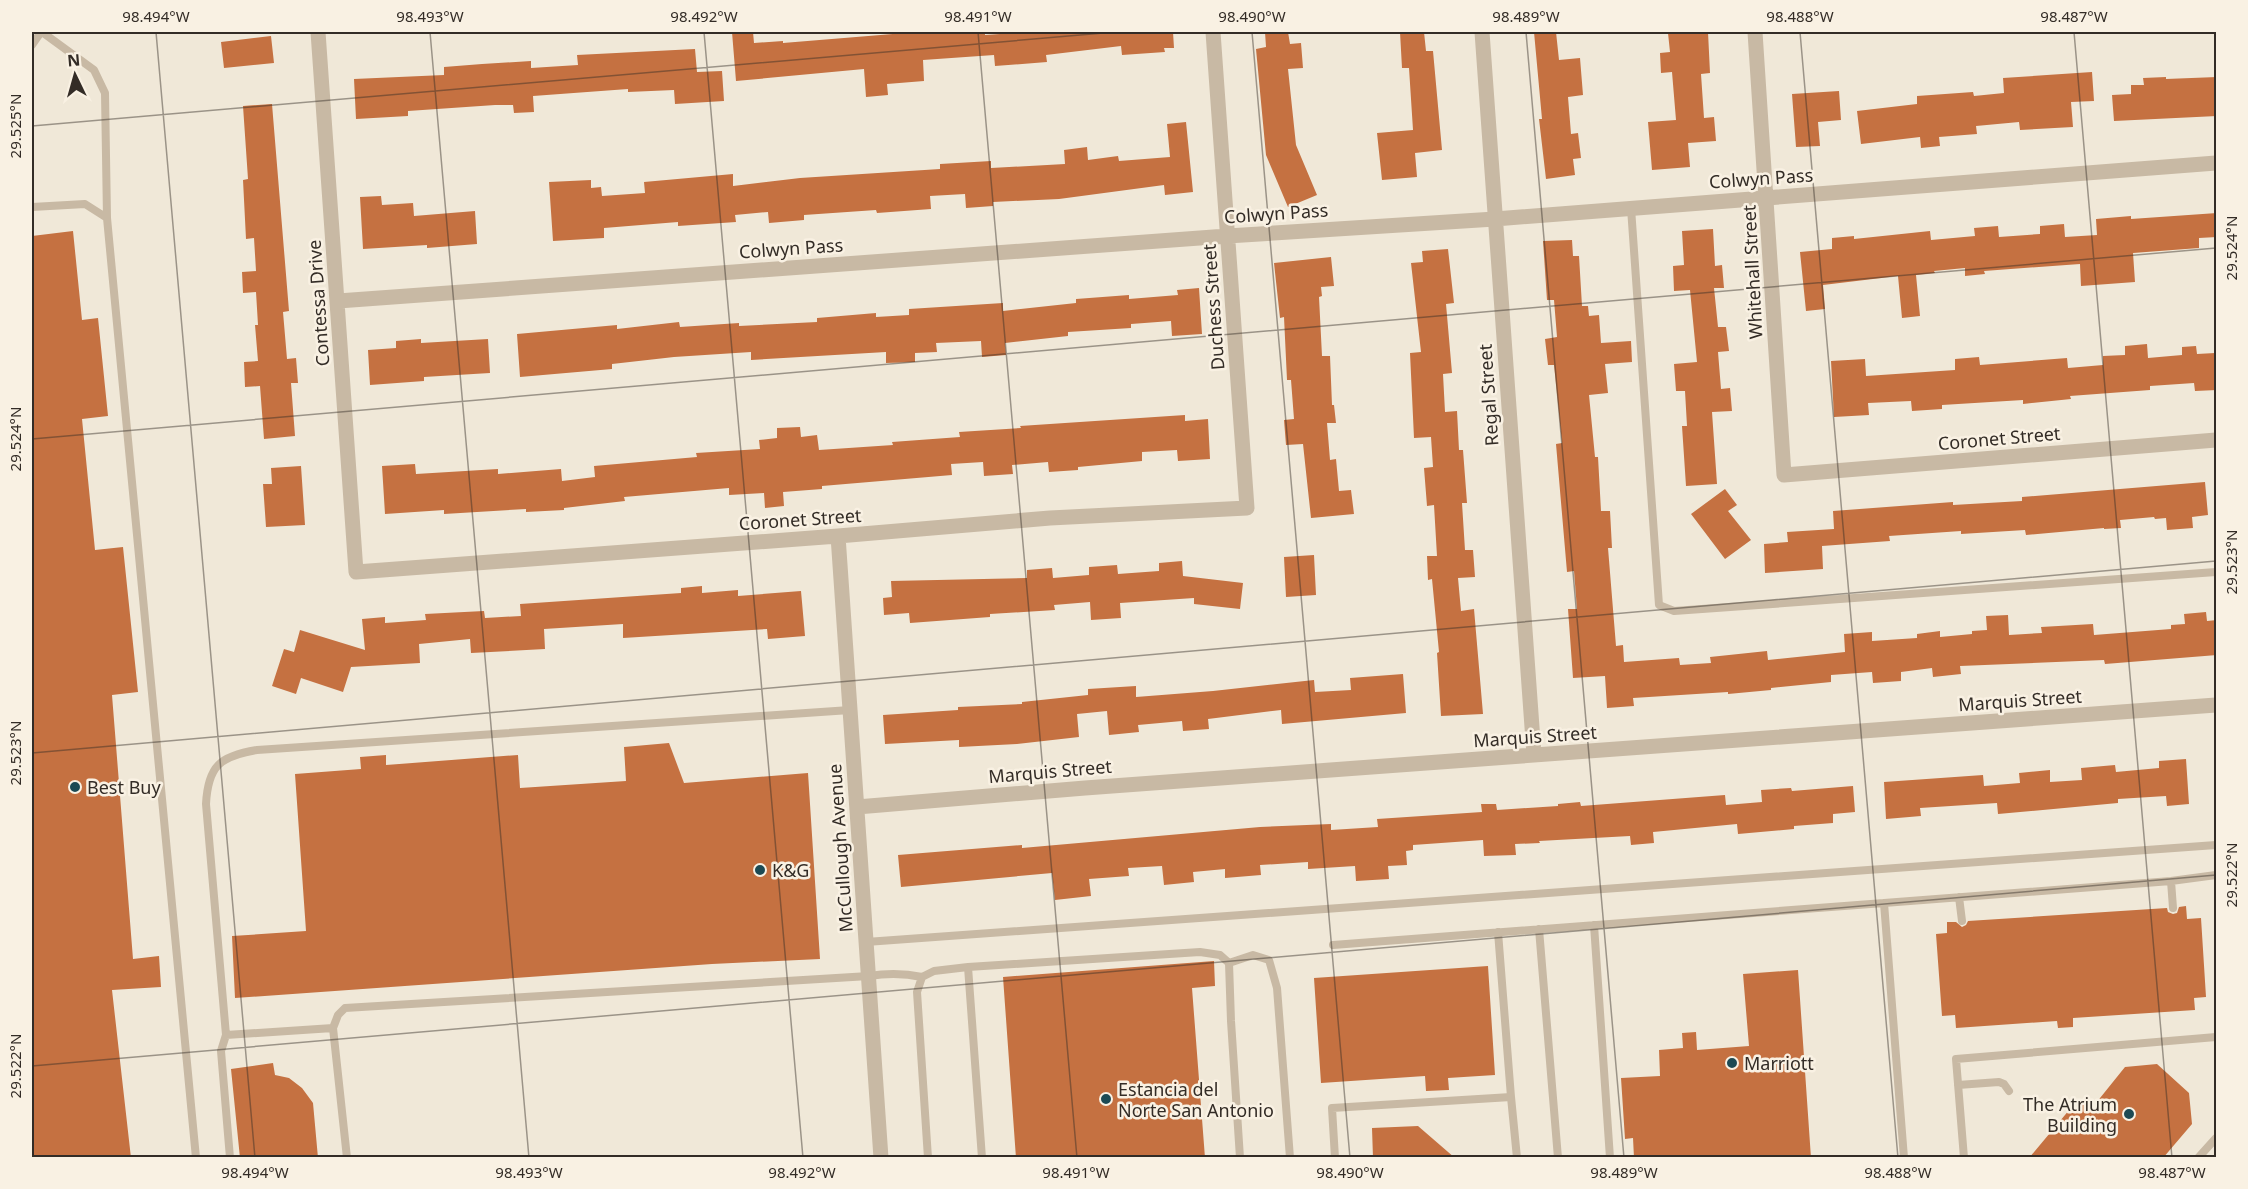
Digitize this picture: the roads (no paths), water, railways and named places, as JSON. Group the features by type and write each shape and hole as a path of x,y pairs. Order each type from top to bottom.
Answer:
{"street":[{"name":"Contessa Drive","path":"318,32 356,572"},
{"name":"Duchess Street","path":"1213,32 1247,508"},
{"name":"Regal Street","path":"1482,32 1534,755"},
{"name":"Whitehall Street","path":"1755,32 1784,475"},
{"name":"Colwyn Pass","path":"338,301 1227,236 1495,219 2217,163"},
{"name":"Coronet Street","path":"1784,475 2217,440"},
{"name":"Coronet Street","path":"356,572 1050,518 1247,508"},
{"name":"McCullough Avenue","path":"838,536 881,1158"},
{"name":"Marquis Street","path":"856,807 1085,788 2217,705"}],"lane":[{"path":"32,45 42,32 94,70 105,93 107,218 196,1158"},
{"path":"32,207 85,204 107,218"},
{"path":"1631,208 1659,605 1674,611 2217,572"},
{"path":"230,1158 221,1052 226,1035 206,804 207,785 214,768 224,759 239,753 257,750 850,710"},
{"path":"866,942 2217,845"},
{"path":"1333,945 2171,881 2217,875"},
{"path":"2171,881 2173,908"},
{"path":"1959,897 1962,921"},
{"path":"1884,903 1904,1158"},
{"path":"1594,925 1610,1158"},
{"path":"1539,929 1558,1158"},
{"path":"1498,933 1517,1158"},
{"path":"347,1158 333,1028 338,1015 345,1008 896,974 922,977 934,970 1200,952 1220,955 1229,963 1240,1158"},
{"path":"1229,963 1253,955 1269,960 1277,988 1290,1158"},
{"path":"968,967 982,1158"},
{"path":"922,977 917,992 928,1158"},
{"path":"226,1035 333,1028"},
{"path":"1964,1158 1956,1059 2217,1038"},
{"path":"1959,1085 1999,1082 2004,1084 2009,1091"},
{"path":"1335,1158 1332,1108 1511,1097"},
{"path":"2198,1158 2217,1138"}],"place":[{"name":"Best Buy","path":"75,787"},
{"name":"K&G","path":"760,870"},
{"name":"Marriott","path":"1732,1063"},
{"name":"Estancia del Norte San Antonio","path":"1106,1099"},
{"name":"The Atrium Building","path":"2129,1114"}]}
